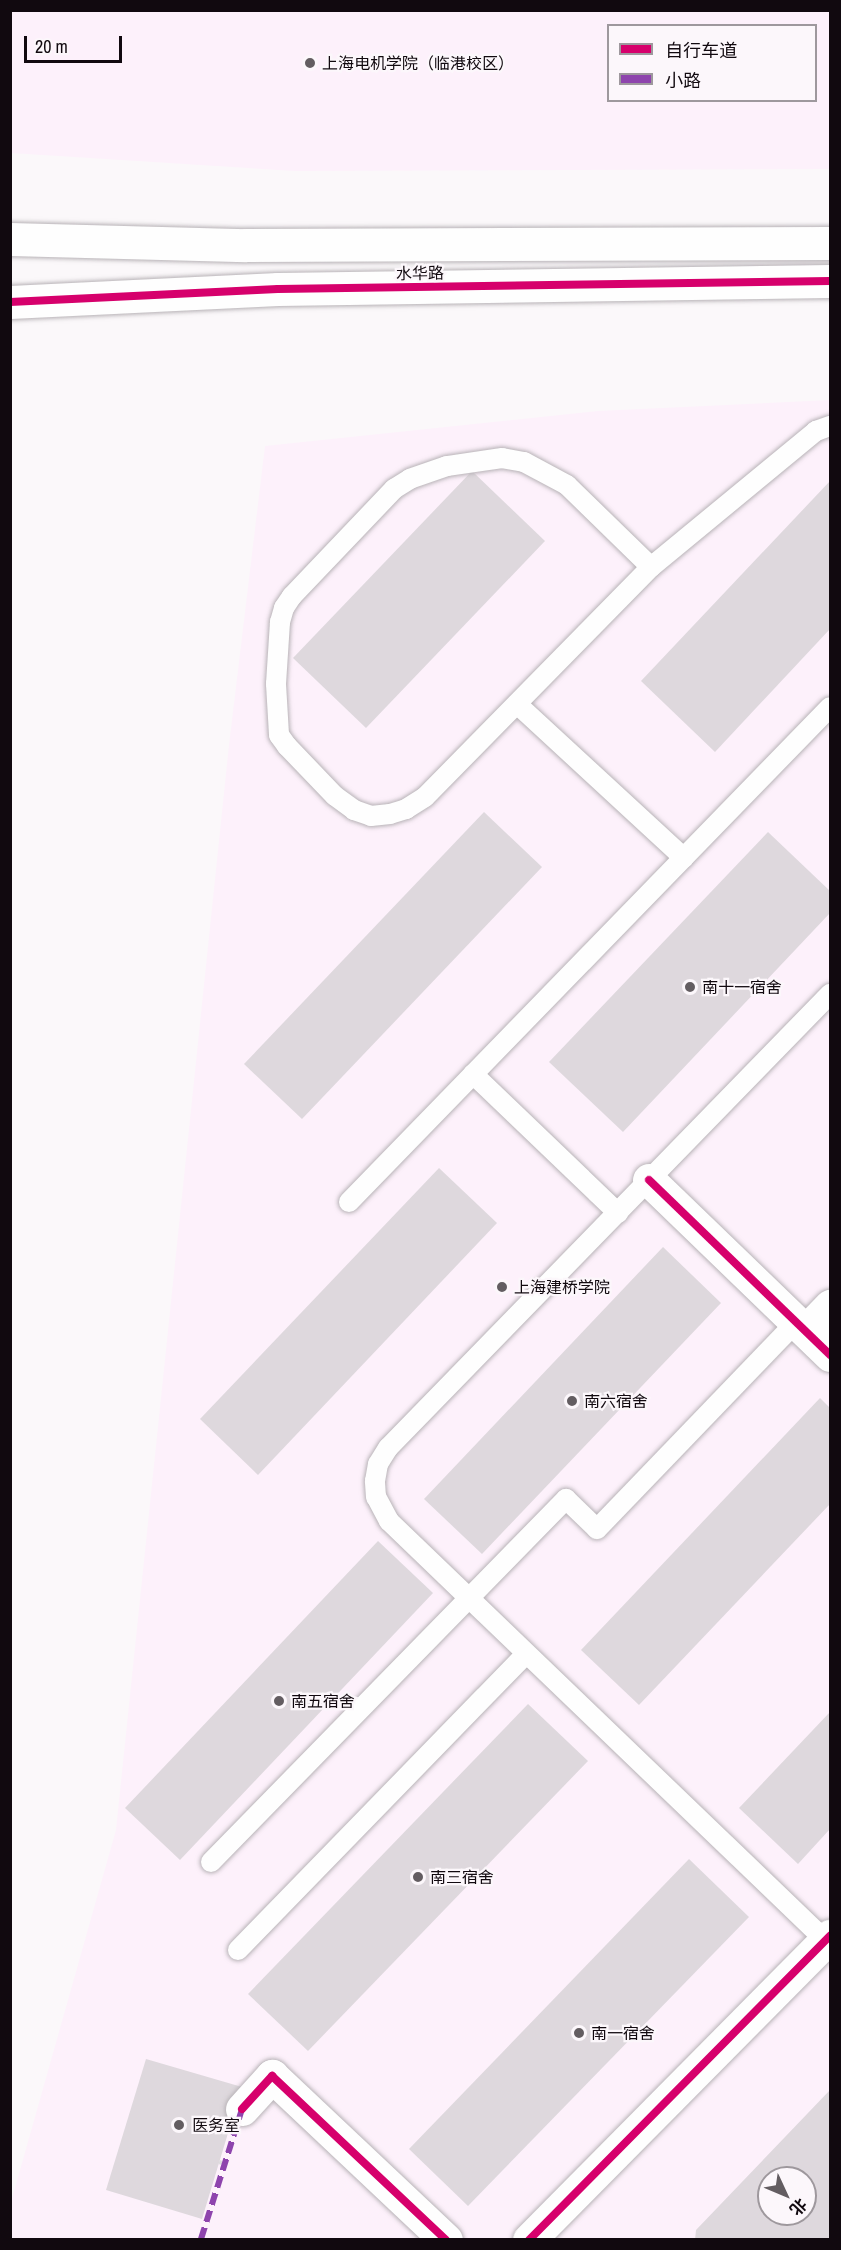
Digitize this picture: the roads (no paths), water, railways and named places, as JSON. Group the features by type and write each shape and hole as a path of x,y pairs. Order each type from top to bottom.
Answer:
{"street":[{"name":"水华路","path":"10,239 246,245 831,243"},
{"name":"水华路","path":"10,302 278,289 831,280"},
{"path":"649,1180 831,1355"},
{"path":"801,1327 831,1306"},
{"path":"530,2240 828,1939"},
{"path":"242,2109 272,2076 446,2240"}],"lane":[{"path":"651,567 567,485 524,462 502,458 447,466 410,479 394,489 292,596 284,608 280,622 276,684 279,735 335,796 354,810 371,816 406,809 424,796 651,567 816,431 831,426"},
{"path":"517,704 684,858"},
{"path":"349,1202 831,707"},
{"path":"828,1939 526,1654 389,1521 376,1497 378,1464 388,1448 831,994"},
{"path":"473,1074 618,1213"},
{"path":"211,1862 566,1499 597,1529 801,1327"},
{"path":"238,1950 526,1654"}],"place":[{"name":"上海电机学院（临港校区）","path":"310,63"},
{"name":"南十一宿舍","path":"690,987"},
{"name":"上海建桥学院","path":"502,1287"},
{"name":"南六宿舍","path":"572,1401"},
{"name":"南五宿舍","path":"279,1701"},
{"name":"南三宿舍","path":"418,1877"},
{"name":"南一宿舍","path":"579,2033"},
{"name":"医务室","path":"179,2125"}]}
